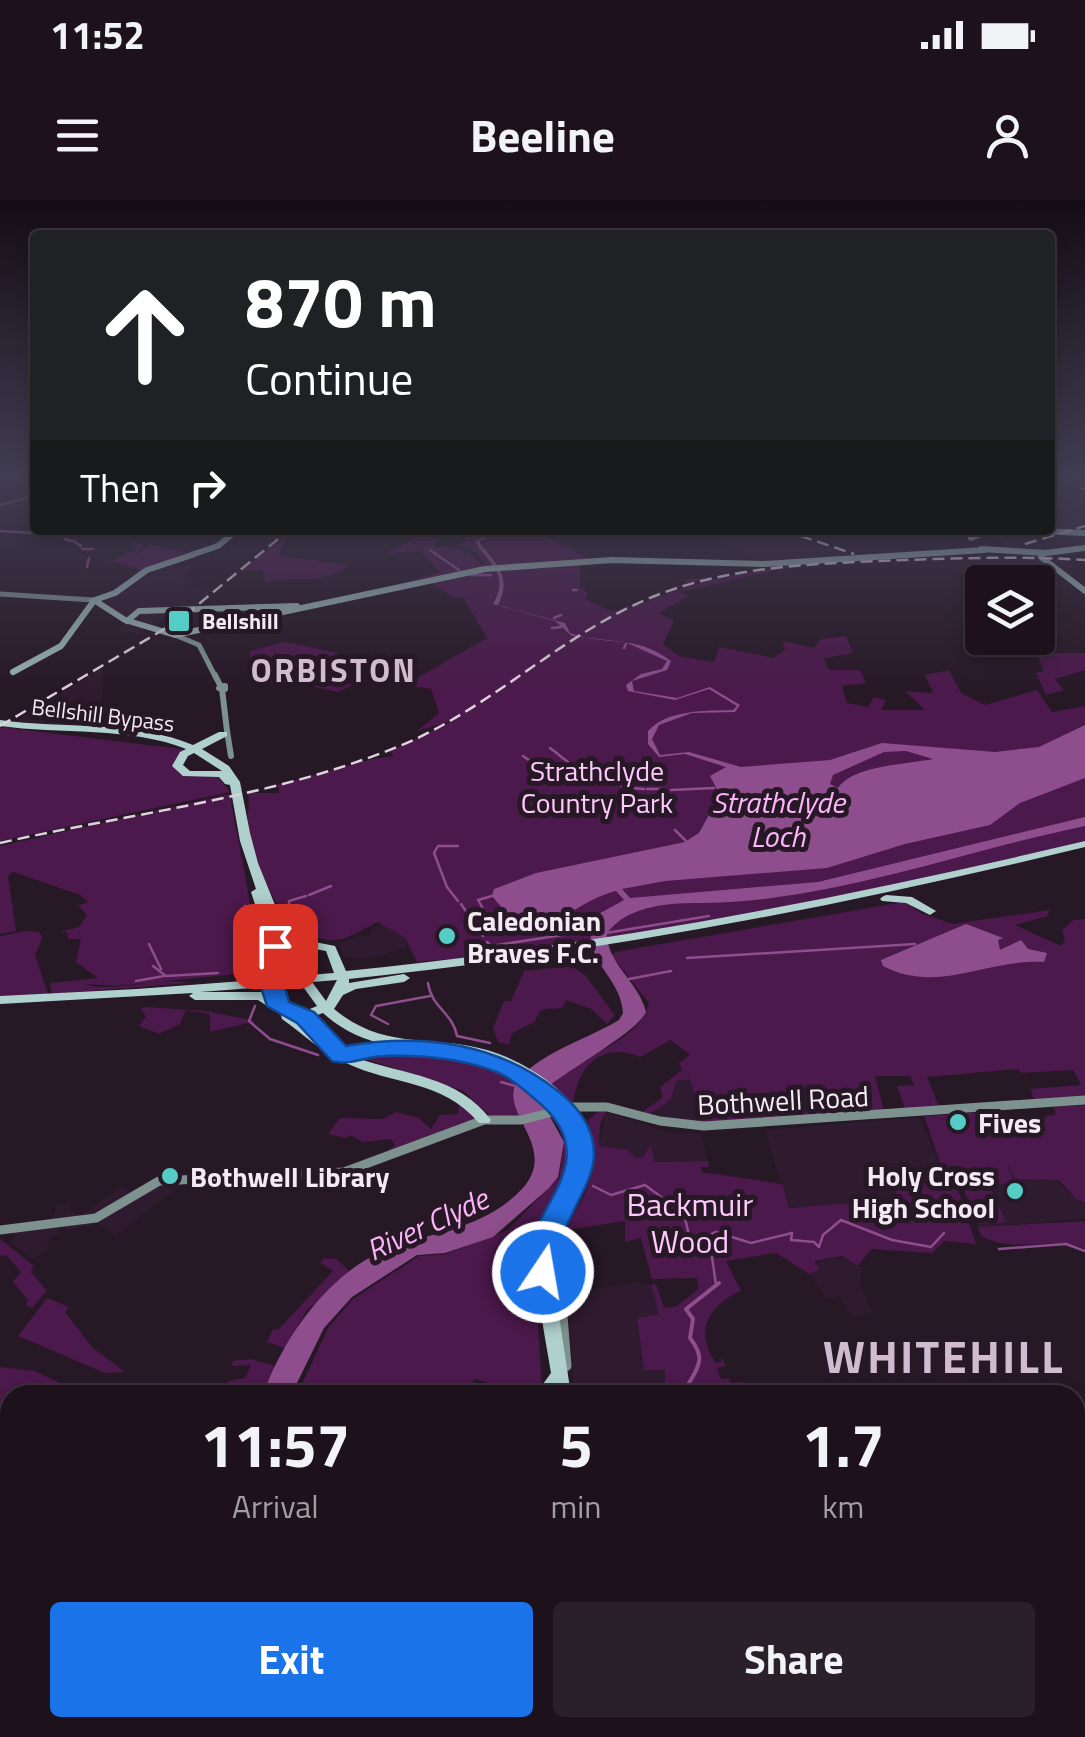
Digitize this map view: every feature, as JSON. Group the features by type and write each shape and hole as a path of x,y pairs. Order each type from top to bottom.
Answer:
{"highway":[{"name":"Bellshill Bypass","path":"5,725 140,736 195,751"},
{"name":"Bellshill Bypass","path":"5,725 145,739 195,751"},
{"path":"140,736 223,733"},
{"path":"223,733 176,762 184,772 218,773 234,789"},
{"path":"195,751 212,766 199,774"},
{"path":"195,751 223,766 234,789"},
{"path":"233,755 229,763 254,873 287,965 340,1012 376,1030 464,1051 518,1070 574,1116 586,1143 585,1166 553,1234 548,1266 560,1385"},
{"path":"328,998 352,986 497,960 898,898 931,910 922,902 922,894 1085,846"},
{"path":"628,941 881,894 1085,846"},
{"path":"822,910 1009,867"},
{"path":"254,873 294,938 287,965 272,984 279,1006"},
{"path":"254,873 299,968 331,1015 377,1038 464,1051"},
{"path":"106,997 262,976 326,946 336,956 361,966 497,960"},
{"path":"328,998 344,978 336,956"},
{"path":"106,997 255,996 279,1006 497,960"},
{"path":"0,1003 266,985 287,965"},
{"path":"0,1003 244,998 302,1023 352,1057 449,1092 475,1107 484,1120"},
{"path":"328,998 352,1057"},
{"path":"352,1057 464,1051"},
{"path":"551,1094 574,1123 582,1148 576,1176 549,1232 543,1258 560,1385"},
{"path":"560,1291 557,1243 570,1200"}],"main road":[{"path":"0,677 76,635 96,602 132,580 210,549"},
{"path":"176,635 445,574 507,567 612,560 764,564 987,550 1041,556 1082,549"},
{"path":"1041,556 1085,590"},
{"path":"0,594 96,602 127,621 199,645 223,688 223,733 233,755"},
{"path":"127,621 139,611 301,608"},
{"name":"Bothwell Road","path":"0,1230 96,1218 153,1183 344,1172 418,1140 484,1120 517,1121 572,1107 590,1106 676,1128 704,1129 1085,1101"},
{"path":"560,1291 561,1385"}],"shaded area":[{"path":"735,549 834,549 855,556 751,559"},
{"path":"1004,549 1085,549 1085,553 1076,549 1043,557 1065,560 1073,567 1036,563 1031,555"},
{"path":"166,564 191,567 182,579 195,582 191,587 213,590 188,612 160,612 168,614 139,634 117,630 140,612 137,609 126,618 102,603"},
{"path":"102,668 103,715 127,731 13,723"},
{"path":"383,924 405,938 407,948 371,958 343,957 340,944 359,935 370,937 372,928"},
{"path":"691,1079 702,1124 648,1115 677,1081"},
{"path":"606,1112 673,1134 700,1133 708,1161 654,1162 651,1146 642,1158 634,1158 599,1146"},
{"path":"919,1117 944,1174 891,1176 899,1199 788,1208 765,1130"},
{"name":"Holy Cross High School","path":"1007,1162 1055,1178 1071,1195 1085,1201 1085,1219 978,1227 956,1167"},
{"path":"160,1183 182,1184 115,1236 99,1224 65,1231 65,1223 53,1219 57,1206 67,1202 71,1202 70,1211 81,1216 122,1186 132,1193"},
{"path":"59,1224 60,1233 47,1240 48,1250 33,1259 9,1242 15,1237 10,1229"},
{"path":"837,1257 862,1267 860,1282 872,1313 854,1319 839,1296 826,1299 809,1274 819,1270 815,1263"},
{"path":"636,1282 651,1285 660,1314 637,1319 644,1370 665,1369 664,1385 573,1385 568,1293"}],"green space":[{"path":"137,549 141,549 131,559 146,549 189,553 152,567 102,598 75,597 102,597 139,569 111,561"},
{"path":"268,549 282,549 279,556 350,565 326,577 265,583 263,570 244,569"},
{"path":"395,549 458,549 470,554 484,569 402,582 440,572 420,550 384,555"},
{"path":"466,549 570,549 590,559 487,568 475,552"},
{"name":"Strathclyde Country Park","path":"580,562 580,587 588,592 585,599 614,612 649,598 619,613 707,582 800,565 680,592 689,596 658,613 674,621 663,644 679,656 714,662 719,647 774,658 785,650 782,641 814,648 821,639 846,636 853,653 824,658 829,670 860,670 866,683 842,686 847,703 868,707 874,697 886,700 881,710 925,710 905,691 933,693 925,675 949,670 961,693 985,705 1037,690 1052,712 1085,706 1085,841 753,915 501,954 417,962 405,938 378,922 334,940 300,929 276,901 259,865 247,826 248,793 279,793 279,787 266,788 393,756 390,751 455,720 417,731 439,713 431,689 405,685 487,638 463,597 454,598 432,584 454,574"},
{"path":"712,577 666,591 687,582 678,580"},
{"path":"285,642 338,653 349,664 338,680 353,685 338,692 315,687 322,677 249,670 250,651"},
{"path":"1085,653 1085,670 1055,679 1064,690 1046,695 1036,673 1044,671 1037,655"},
{"path":"0,727 181,749 187,751 174,762 178,772 217,775 230,792 0,841"},
{"path":"230,794 253,932 254,953 241,963 246,973 116,986 85,984 110,987 189,983 52,994 50,983 98,978 76,962 81,939 68,939 67,932 59,932 79,927 87,915 78,906 88,902 80,895 13,872 8,876 16,931 0,934 0,846"},
{"path":"904,902 923,914 953,924 1050,910 1047,916 1015,925 1061,946 1065,940 1062,930 1074,920 1085,919 1085,1097 1035,1102 1030,1089 1081,1085 1073,1070 1021,1073 1018,1069 927,1077 939,1106 905,1109 897,1086 914,1085 910,1076 875,1076 884,1111 702,1124 690,1079 677,1081 670,1100 648,1115 641,1113 662,1098 660,1087 682,1070 679,1063 690,1055 671,1040 640,1057 615,1052 594,1060 580,1078 573,1103 548,1087 620,1039 643,1017 649,1003 612,956 615,952"},
{"path":"40,932 42,939 35,955 48,994 0,996 0,936"},
{"path":"571,966 585,975 615,1015 607,1024 591,1009 566,1000 563,1007 542,1010 535,1022 512,1033 509,1045 498,1042 493,1028 504,1001 511,1001 524,971"},
{"path":"145,1007 206,1011 256,1021 210,1032 210,1014 186,1010 180,1024 159,1034 139,1026 146,1017 141,1009"},
{"path":"382,1049 454,1054 505,1068 521,1077 520,1118 490,1116 463,1091 360,1057"},
{"path":"459,1104 478,1118 387,1152 395,1145 391,1139 363,1142 350,1135 346,1138 328,1134 340,1118 383,1119 396,1112 419,1118 431,1129 440,1115 458,1114"},
{"name":"Backmuir Wood","path":"1085,1105 1085,1202 1076,1199 1059,1180 1015,1179 1007,1162 1014,1183 969,1186 960,1166 950,1166 976,1244 944,1241 932,1253 871,1249 858,1266 841,1256 815,1261 819,1270 809,1274 776,1253 726,1261 741,1291 713,1311 705,1330 706,1340 716,1363 722,1362 721,1357 726,1366 717,1368 721,1379 728,1378 731,1383 755,1380 729,1385 664,1385 665,1370 644,1370 637,1318 659,1314 651,1285 656,1284 664,1308 677,1306 698,1289 697,1278 652,1279 641,1238 625,1242 625,1221 567,1230 588,1185 592,1157 588,1120 599,1111 606,1112 600,1124 599,1146 628,1150 635,1158 642,1158 651,1145 654,1162 708,1161 709,1167 701,1167 702,1172 782,1184 789,1208 898,1199 891,1176 944,1174 924,1116 985,1112 992,1128 1024,1129 1022,1123 1056,1114 1053,1107"},
{"path":"552,1115 566,1120 573,1133 572,1157 534,1259 542,1385 496,1385 475,1379 470,1385 302,1385 328,1328 353,1299 419,1256 446,1254 508,1230 559,1177 565,1138"},
{"path":"991,1189 1006,1222 978,1224 964,1190"},
{"path":"1085,1221 1085,1249 1058,1244 1006,1244 981,1236 978,1227"},
{"path":"0,1239 34,1266 31,1272 47,1291 32,1308 25,1305 29,1301 13,1282 21,1272 6,1255 0,1256"},
{"path":"324,1258 336,1259 352,1273 307,1310 285,1348 267,1342 273,1329 278,1330 333,1271 320,1263"},
{"path":"47,1298 69,1307 65,1312 92,1347 125,1372 105,1373 18,1336"},
{"path":"251,1359 275,1366 267,1385 227,1385 228,1381 245,1378 251,1365 232,1366 233,1361"},
{"path":"0,1367 34,1371 65,1385 0,1385"}],"water":[{"path":"480,549 484,549 503,578 498,605 565,623 570,633 588,638 572,636 555,621 493,604 499,577"},
{"name":"Strathclyde Loch","path":"626,643 658,652 671,661 667,670 632,681 634,691 677,698 710,687 740,705 735,712 692,713 659,725 652,739 660,755 689,752 741,767 830,760 882,743 995,752 1039,747 1085,725 1085,778 1020,803 990,825 905,844 827,868 665,881 622,889 630,898 818,882 1085,817 1085,826 848,885 753,900 665,905 639,911 616,923 607,933 608,944 646,1012 628,1031 538,1095 564,1142 558,1177 493,1237 445,1253 417,1255 352,1297 324,1328 296,1385 267,1385 309,1311 343,1276 383,1251 490,1214 521,1190 532,1174 535,1158 514,1103 514,1090 520,1078 554,1053 619,1020 623,1013 615,987 595,955 591,931 595,916 624,900 616,891 539,925 509,914 492,896 494,889 536,873 685,842 699,833 720,795 710,776 726,767 685,754 659,757 648,744 648,731 677,715 700,711 733,710 737,706 709,689 675,700 628,691 626,685 641,674 662,669 667,661","holes":["906,751 933,759 856,774 838,788 830,784 833,775 884,752"]},
{"path":"966,924 1003,938 998,940 1000,950 1021,940 1028,949 1047,953 1044,962 924,977 883,966 881,960"}],"waterway":[{"path":"82,549 93,549"},
{"path":"430,550 459,570"},
{"path":"87,567 89,558"},
{"path":"471,575 491,575"},
{"path":"554,618 561,615"},
{"path":"552,628 561,627"},
{"path":"624,648 626,644"},
{"path":"550,748 558,754"},
{"path":"559,755 578,770 629,788"},
{"path":"523,756 533,763"},
{"path":"535,763 561,772 577,770"},
{"path":"542,777 550,775"},
{"path":"631,788 644,789"},
{"path":"671,790 714,788"},
{"path":"647,789 662,789"},
{"path":"675,830 686,841"},
{"path":"458,846 438,846 434,853 447,887 458,901"},
{"path":"309,895 331,886"},
{"path":"289,920 289,901 306,896"},
{"path":"492,896 478,900 487,916 506,914"},
{"path":"461,904 483,936"},
{"path":"245,906 257,909"},
{"path":"606,933 709,916"},
{"path":"565,935 591,931"},
{"path":"487,942 491,946 562,935"},
{"path":"149,944 161,969"},
{"path":"687,958 915,944"},
{"path":"153,966 166,976 218,973"},
{"path":"629,979 671,971"},
{"path":"136,981 164,976"},
{"path":"428,983 457,1036 490,1043"},
{"path":"388,1024 371,1015 376,1006 430,996"},
{"path":"255,1006 249,1021 270,1039 318,1055"},
{"path":"501,1082 519,1087"},
{"path":"593,1186 611,1195 645,1185 684,1214 689,1235"},
{"path":"689,1236 703,1238 716,1232 751,1243 792,1233 791,1240 814,1242 819,1247 823,1235 841,1220 892,1240 931,1247 944,1233"},
{"path":"690,1238 712,1257 716,1285"},
{"path":"999,1249 1066,1244 1085,1251"},
{"path":"690,1385 699,1360 690,1338 693,1319 686,1309 719,1283"}],"railway":[{"path":"0,726 178,621 266,549"},
{"path":"838,549 854,554"},
{"path":"0,843 251,792 349,765 428,733 630,607 696,582 764,569 834,563 994,558 1085,560"}],"place":[{"name":"Bellshill","path":"179,621"},
{"name":"Caledonian Braves F.C.","path":"447,936"},
{"name":"Fives","path":"958,1122"},
{"name":"Bothwell Library","path":"170,1176"},
{"name":"Holy Cross High School","path":"1015,1191"}],"district":[{"name":"ORBISTON","path":"334,670"},
{"name":"WHITEHILL","path":"944,1356"}],"route":[{"path":"275,946 281,966 272,984 279,1006 288,1013 306,1017 322,1040 341,1055 383,1048 476,1055 516,1071 566,1111 579,1134 581,1159 547,1238 543,1272"}],"water label":[{"name":"River Clyde","path":"427,1224"}]}
